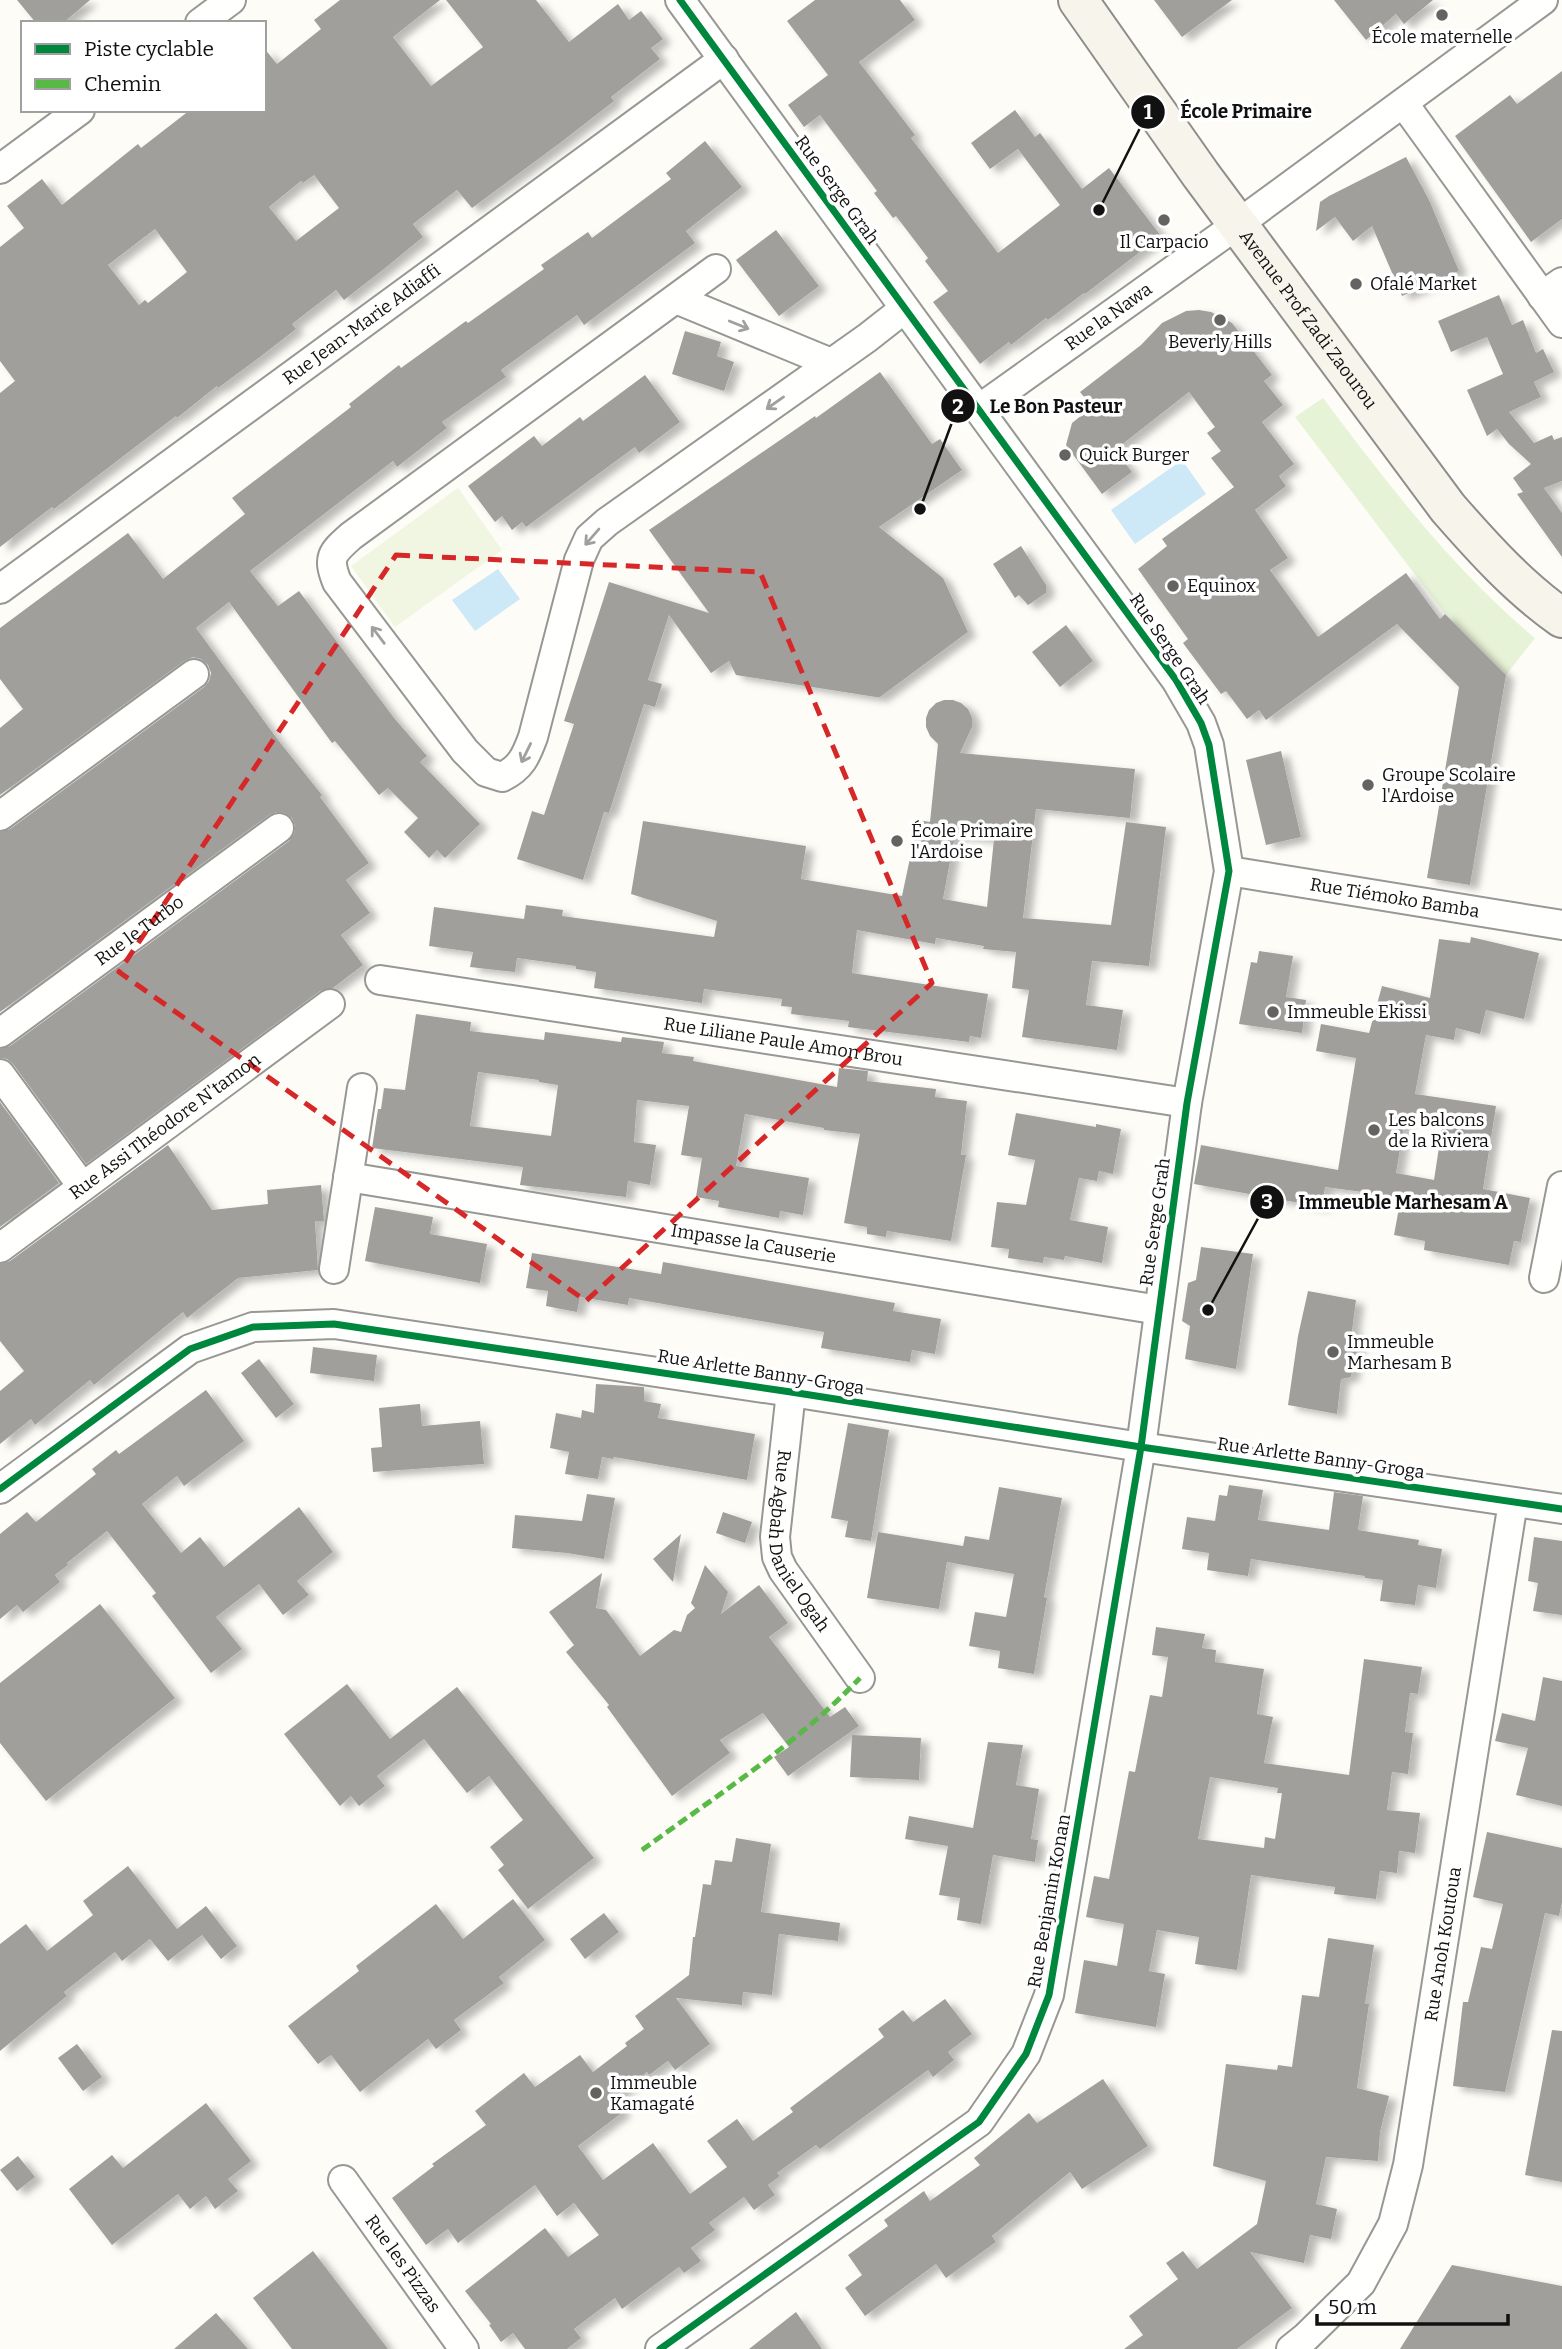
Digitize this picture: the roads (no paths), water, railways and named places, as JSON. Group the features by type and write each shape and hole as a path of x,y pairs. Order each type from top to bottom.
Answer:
{"main road":[{"name":"Avenue Prof Zadi Zaourou","path":"1078,0 1238,224 1448,508 1491,558 1562,618"}],"street":[{"path":"203,21 231,0"},
{"name":"Rue Serge Grah","path":"680,0 1176,680 1202,723 1209,745 1229,871 1187,1103 1141,1447"},
{"name":"Rue la Nawa","path":"979,409 1404,104 1543,0"},
{"name":"Rue Jean-Marie Adiaffi","path":"0,589 724,59"},
{"path":"1404,104 1552,289 1562,323"},
{"path":"0,169 77,112"},
{"path":"716,269 351,536 332,556 331,566 337,582 465,751 486,772 502,777 514,771 525,759 579,560 589,538 607,522 904,309"},
{"path":"676,299 831,363"},
{"path":"0,816 194,674"},
{"name":"Rue le Turbo","path":"0,1034 279,828"},
{"name":"Rue Tiémoko Bamba","path":"1229,871 1562,925"},
{"name":"Rue Liliane Paule Amon Brou","path":"380,980 1187,1103"},
{"name":"Rue Assi Théodore N'tamon","path":"0,1248 330,1004"},
{"path":"0,1074 82,1186"},
{"path":"334,1269 362,1088"},
{"name":"Impasse la Causerie","path":"348,1177 1159,1310"},
{"path":"1544,1278 1562,1186"},
{"name":"Rue Arlette Banny-Groga","path":"0,1489 190,1349 253,1328 334,1324 1562,1509"},
{"name":"Rue Agbah Daniel Ogah","path":"791,1392 775,1537 777,1557 783,1570 860,1678"},
{"name":"Rue Benjamin Konan","path":"661,2349 979,2122 1026,2054 1049,1995 1141,1447"},
{"name":"Rue Anoh Koutoua","path":"1290,2349 1306,2337 1361,2283 1393,2224 1408,2165 1513,1502"},
{"name":"Rue les Pizzas","path":"343,2180 464,2349"}],"water":[{"path":"1182,460 1206,494 1135,544 1111,510"},
{"path":"498,569 520,599 475,631 452,600"}],"place":[{"name":"École maternelle","path":"1442,15"},
{"name":"École Primaire","path":"1099,210"},
{"name":"Il Carpacio","path":"1164,220"},
{"name":"Ofalé Market","path":"1356,284"},
{"name":"Beverly Hills","path":"1220,320"},
{"name":"Quick Burger","path":"1065,455"},
{"name":"Le Bon Pasteur","path":"920,509"},
{"name":"Equinox","path":"1173,586"},
{"name":"Groupe Scolaire l'Ardoise","path":"1368,785"},
{"name":"École Primaire l'Ardoise","path":"897,841"},
{"name":"Immeuble Ekissi","path":"1273,1012"},
{"name":"Les balcons de la Riviera","path":"1374,1130"},
{"name":"Immeuble Marhesam A","path":"1208,1310"},
{"name":"Immeuble Marhesam B","path":"1333,1352"},
{"name":"Immeuble Kamagaté","path":"596,2093"}]}
